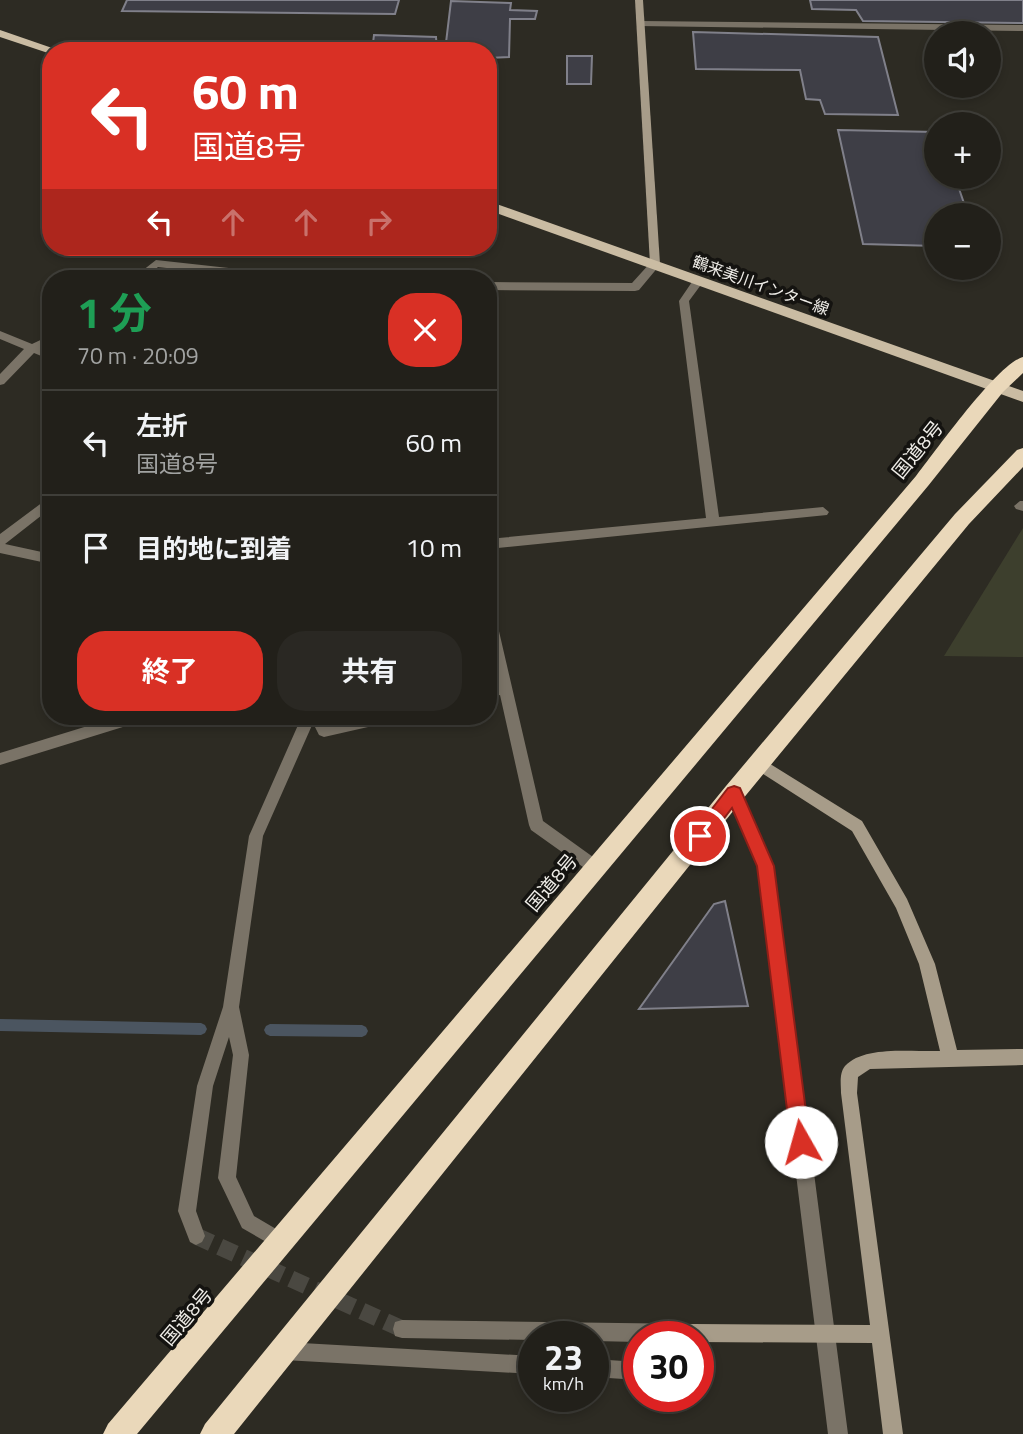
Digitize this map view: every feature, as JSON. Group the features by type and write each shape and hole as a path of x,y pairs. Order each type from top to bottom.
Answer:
{"highway":[{"name":"国道8号","path":"118,1434 922,481 997,388 1023,363"},
{"path":"215,1434 734,793 962,519 1023,455"}],"main road":[{"path":"0,33 42,48"},
{"name":"鶴来美川インター線","path":"497,208 1023,397"}],"street":[{"path":"497,286 635,286 655,264 639,0"},
{"path":"641,24 1023,28"},
{"path":"148,270 156,263 215,270"},
{"path":"698,282 684,301 713,522"},
{"path":"0,335 42,353"},
{"path":"0,381 31,349 42,344"},
{"path":"0,541 42,508"},
{"path":"497,541 823,512"},
{"path":"0,548 42,557"},
{"path":"497,653 536,825 595,867"},
{"path":"497,690 505,688"},
{"path":"0,760 111,725"},
{"path":"197,1236 187,1211 205,1086 231,1007 256,836 305,725"},
{"path":"320,725 324,732 353,725"},
{"path":"759,764 857,826 902,904 927,964 950,1057"},
{"path":"734,793 766,866 838,1434"},
{"path":"231,1007 241,1055 227,1178 248,1222 282,1242"},
{"path":"893,1434 849,1093 850,1073 867,1061 1023,1057"},
{"path":"402,1329 623,1334"},
{"path":"714,1335 878,1334"},
{"path":"282,1350 518,1364"}],"green space":[{"path":"1023,528 1023,657 944,656"}],"building":[{"path":"127,0 399,0 395,14 122,11"},
{"path":"810,0 1023,0 1023,23 863,21 856,10 812,9"},
{"path":"451,1 511,3 510,10 537,11 535,19 510,19 509,57 497,58 497,42 446,42"},
{"path":"693,32 878,37 898,115 825,114 820,100 806,99 800,70 696,69"},
{"path":"374,35 436,37 436,42 373,42"},
{"path":"567,56 592,56 591,84 567,84"},
{"path":"838,130 924,132 924,189 959,189 964,203 924,203 924,246 863,244"},
{"path":"725,901 748,1006 639,1009 714,904"}],"waterway":[{"path":"0,1025 201,1029"},
{"path":"270,1030 362,1031"}],"tunnel":[{"path":"196,1236 402,1329"}],"route":[{"path":"700,836 734,793 766,866 801,1142"}]}
